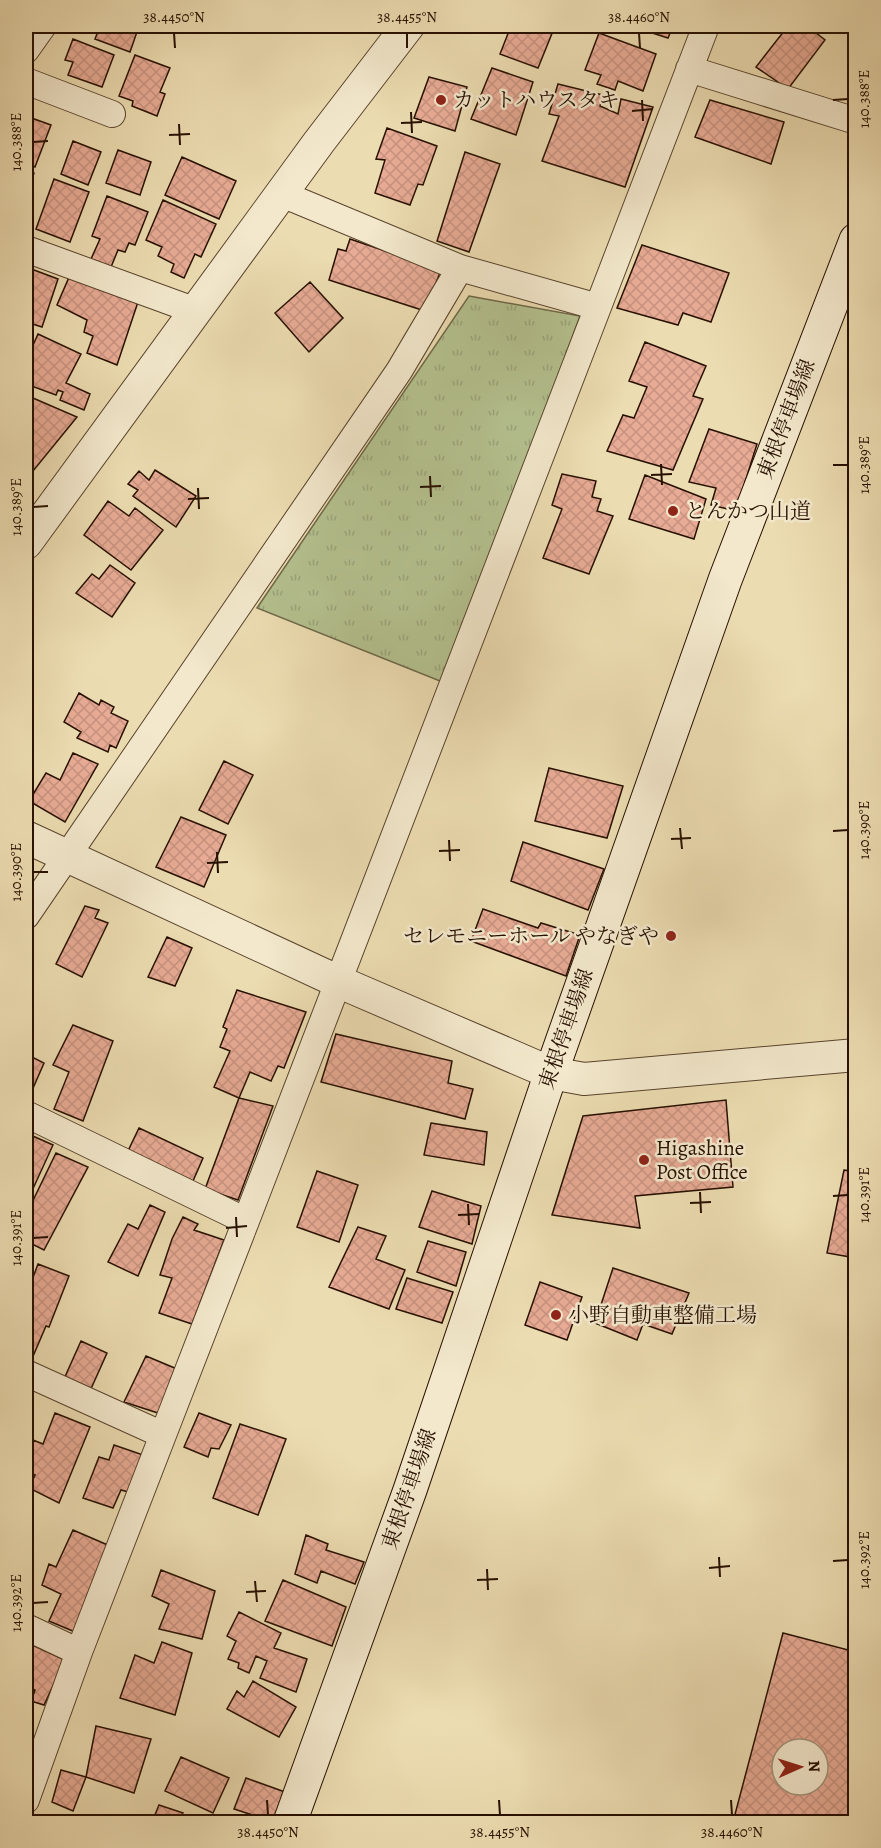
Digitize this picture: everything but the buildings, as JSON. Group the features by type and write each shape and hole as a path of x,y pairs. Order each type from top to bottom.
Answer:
{"main road":[{"name":"東根停車場線","path":"290,1822 410,1490 551,1073 724,580 855,240"}],"street":[{"path":"26,50 43,26"},
{"path":"26,543 408,26"},
{"path":"26,1800 80,1652 337,981 706,26"},
{"path":"689,69 855,121"},
{"path":"26,81 112,114"},
{"path":"281,195 460,268 598,307"},
{"path":"26,249 196,311"},
{"path":"26,916 399,371 460,268"},
{"path":"26,837 337,981 551,1073 584,1079 855,1055"},
{"path":"26,1114 246,1221"},
{"path":"26,1373 163,1435"},
{"path":"26,1627 80,1652"}],"green space":[{"path":"469,296 580,316 445,683 257,608"}],"place":[{"name":"カットハウスタキ","path":"441,100"},
{"name":"とんかつ山道","path":"673,511"},
{"name":"セレモニーホール やなぎや","path":"671,936"},
{"name":"Higashine Post Office","path":"644,1160"},
{"name":"小野自動車整備工場","path":"556,1315"}]}
